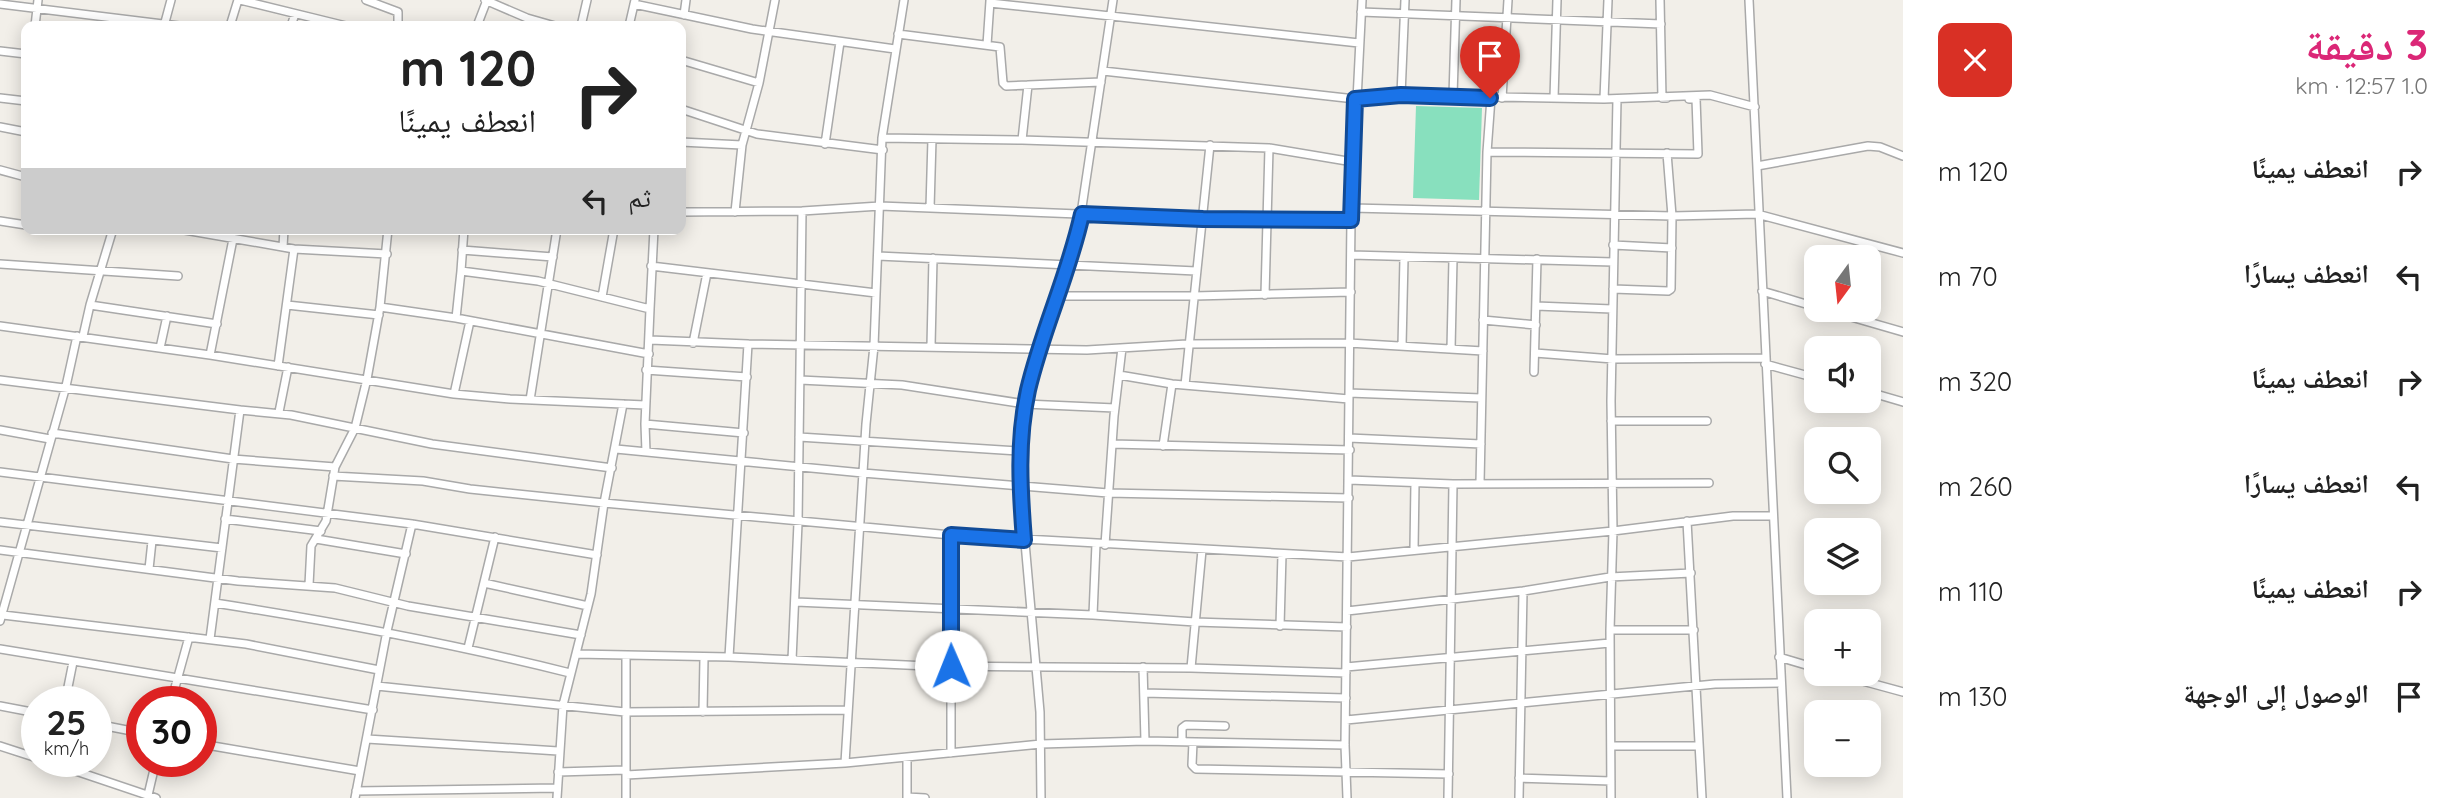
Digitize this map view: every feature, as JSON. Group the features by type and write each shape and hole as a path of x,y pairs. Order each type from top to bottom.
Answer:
{"street":[{"path":"36,21 38,0"},
{"path":"165,21 171,0"},
{"path":"232,21 239,0 325,21"},
{"path":"479,21 486,0 538,21"},
{"path":"582,21 587,0"},
{"path":"684,15 686,0"},
{"path":"735,212 742,145 748,132 775,0"},
{"path":"845,763 865,441 874,346 883,150 881,138 904,0"},
{"path":"1041,798 1041,744 1019,451 1025,404 1040,348 1069,266 1082,214 1113,0"},
{"path":"1346,798 1351,220 1362,0"},
{"path":"1401,95 1405,0"},
{"path":"1453,96 1456,0"},
{"path":"1502,98 1508,0"},
{"path":"1554,98 1557,0"},
{"path":"1604,99 1608,0"},
{"path":"1660,0 1662,98"},
{"path":"1749,0 1757,214 1787,798"},
{"path":"370,1 398,12 398,21"},
{"path":"987,45 990,1 1359,43"},
{"path":"630,21 634,2 769,32 895,49"},
{"path":"0,4 132,21"},
{"path":"1361,12 1661,24"},
{"path":"293,21 295,14"},
{"path":"898,34 1000,47 1004,85 1101,82"},
{"path":"825,144 840,42"},
{"path":"0,51 21,53"},
{"path":"686,61 759,83"},
{"path":"1103,71 1355,99 1401,95 1604,99 1710,95 1755,107"},
{"path":"1022,140 1028,85"},
{"path":"0,98 21,101"},
{"path":"1480,483 1490,98"},
{"path":"1487,152 1698,153 1696,99 1662,98"},
{"path":"1611,798 1612,262 1617,99"},
{"path":"686,111 748,132 883,150"},
{"path":"0,127 21,131"},
{"path":"881,138 1210,145 1269,148 1353,162"},
{"path":"930,208 932,139"},
{"path":"686,142 742,145"},
{"path":"1185,385 1187,344 1210,145"},
{"path":"1757,166 1868,146 1880,146 1903,156"},
{"path":"1265,295 1269,148"},
{"path":"1613,289 1671,289 1672,216 1667,153"},
{"path":"0,170 21,176"},
{"path":"686,212 802,211 880,206 1203,219 1351,220"},
{"path":"1352,208 1672,216 1757,214 1903,253"},
{"path":"792,660 798,523 802,211"},
{"path":"0,221 21,224"},
{"path":"110,235 51,436 2,618 210,639 379,670"},
{"path":"211,235 294,249 387,254"},
{"path":"283,247 284,235"},
{"path":"309,585 311,546 325,526 335,467 355,428 367,379 379,311 388,235"},
{"path":"457,318 464,235"},
{"path":"530,400 556,235"},
{"path":"602,297 613,235"},
{"path":"646,452 646,370 650,340 654,235"},
{"path":"210,355 233,239"},
{"path":"1613,245 1672,248"},
{"path":"278,366 294,249"},
{"path":"463,250 553,257"},
{"path":"878,256 1196,271"},
{"path":"1351,256 1612,262"},
{"path":"930,346 933,258"},
{"path":"1402,346 1404,258"},
{"path":"1451,349 1453,259"},
{"path":"1534,372 1537,259"},
{"path":"0,264 178,276"},
{"path":"651,266 876,293"},
{"path":"461,271 548,283 650,309"},
{"path":"693,343 707,273"},
{"path":"1762,291 1804,303"},
{"path":"1058,296 1350,292"},
{"path":"90,305 217,324"},
{"path":"287,305 457,318 649,354"},
{"path":"1536,306 1612,309"},
{"path":"160,348 167,316"},
{"path":"1483,320 1535,324"},
{"path":"454,394 470,321"},
{"path":"1868,322 1903,332"},
{"path":"0,326 210,355 454,394 645,405"},
{"path":"650,340 1087,350 1187,344 1349,343 1483,351"},
{"path":"729,657 748,344"},
{"path":"1105,545 1122,348"},
{"path":"1535,354 1613,359 1765,361 1804,374"},
{"path":"279,412 288,367"},
{"path":"646,370 747,377"},
{"path":"1119,375 1172,384 1349,396 1481,398"},
{"path":"0,380 66,386 240,410 279,412 432,444 611,468"},
{"path":"800,380 916,386 1025,404 1115,408"},
{"path":"1163,446 1172,384"},
{"path":"1881,396 1903,402"},
{"path":"557,798 563,705 589,606 604,503 623,404"},
{"path":"210,639 240,410"},
{"path":"1611,421 1707,421"},
{"path":"645,424 744,433"},
{"path":"0,430 233,459 335,467"},
{"path":"799,437 1019,451"},
{"path":"1349,438 1481,444"},
{"path":"1112,444 1350,450"},
{"path":"616,449 1108,494 1349,498"},
{"path":"0,472 412,524 597,555"},
{"path":"333,476 423,481 470,489 860,528 1105,545 1348,556 1613,531 1732,516 1773,516"},
{"path":"1349,480 1453,484 1709,483"},
{"path":"1414,549 1415,483"},
{"path":"1448,798 1453,484"},
{"path":"225,519 321,531"},
{"path":"1688,521 1702,798"},
{"path":"0,522 222,548"},
{"path":"412,524 387,631 356,795 515,794 557,788"},
{"path":"951,535 951,753"},
{"path":"468,648 495,537"},
{"path":"316,539 406,554"},
{"path":"149,569 152,541"},
{"path":"1093,615 1096,544"},
{"path":"0,550 218,578 347,590 394,603 581,635"},
{"path":"1191,668 1202,550"},
{"path":"1280,626 1282,554"},
{"path":"1348,611 1523,591 1610,577 1691,573"},
{"path":"484,583 589,606"},
{"path":"1519,798 1523,591"},
{"path":"0,592 9,593"},
{"path":"796,602 1347,627"},
{"path":"215,603 387,631 570,673"},
{"path":"1610,631 1694,630"},
{"path":"175,686 189,637"},
{"path":"576,654 951,666 1346,670 1610,643"},
{"path":"0,649 373,710"},
{"path":"626,656 626,798"},
{"path":"703,712 704,657"},
{"path":"1779,657 1804,664"},
{"path":"68,686 73,662"},
{"path":"1143,667 1145,741"},
{"path":"1346,719 1450,711 1611,692 1741,682 1781,683"},
{"path":"377,686 625,712 848,710"},
{"path":"1881,686 1903,692"},
{"path":"1144,693 1346,698"},
{"path":"0,706 21,710"},
{"path":"1182,741 1182,728 1186,724 1226,726"},
{"path":"367,739 558,751"},
{"path":"558,772 626,773 845,763 1041,744 1182,741 1345,745"},
{"path":"1193,742 1192,765 1196,769 1449,774"},
{"path":"0,746 21,753"},
{"path":"1611,746 1698,746"},
{"path":"217,747 360,771"},
{"path":"907,758 907,798 925,798"},
{"path":"97,777 152,796 154,777"},
{"path":"1519,778 1611,781"}],"green space":[{"path":"1416,106 1482,108 1479,200 1413,198"}],"route":[{"path":"951,666 951,535 1024,540 1019,465 1025,404 1040,348 1069,266 1082,214 1203,219 1351,220 1355,99 1401,95 1490,98"}]}
